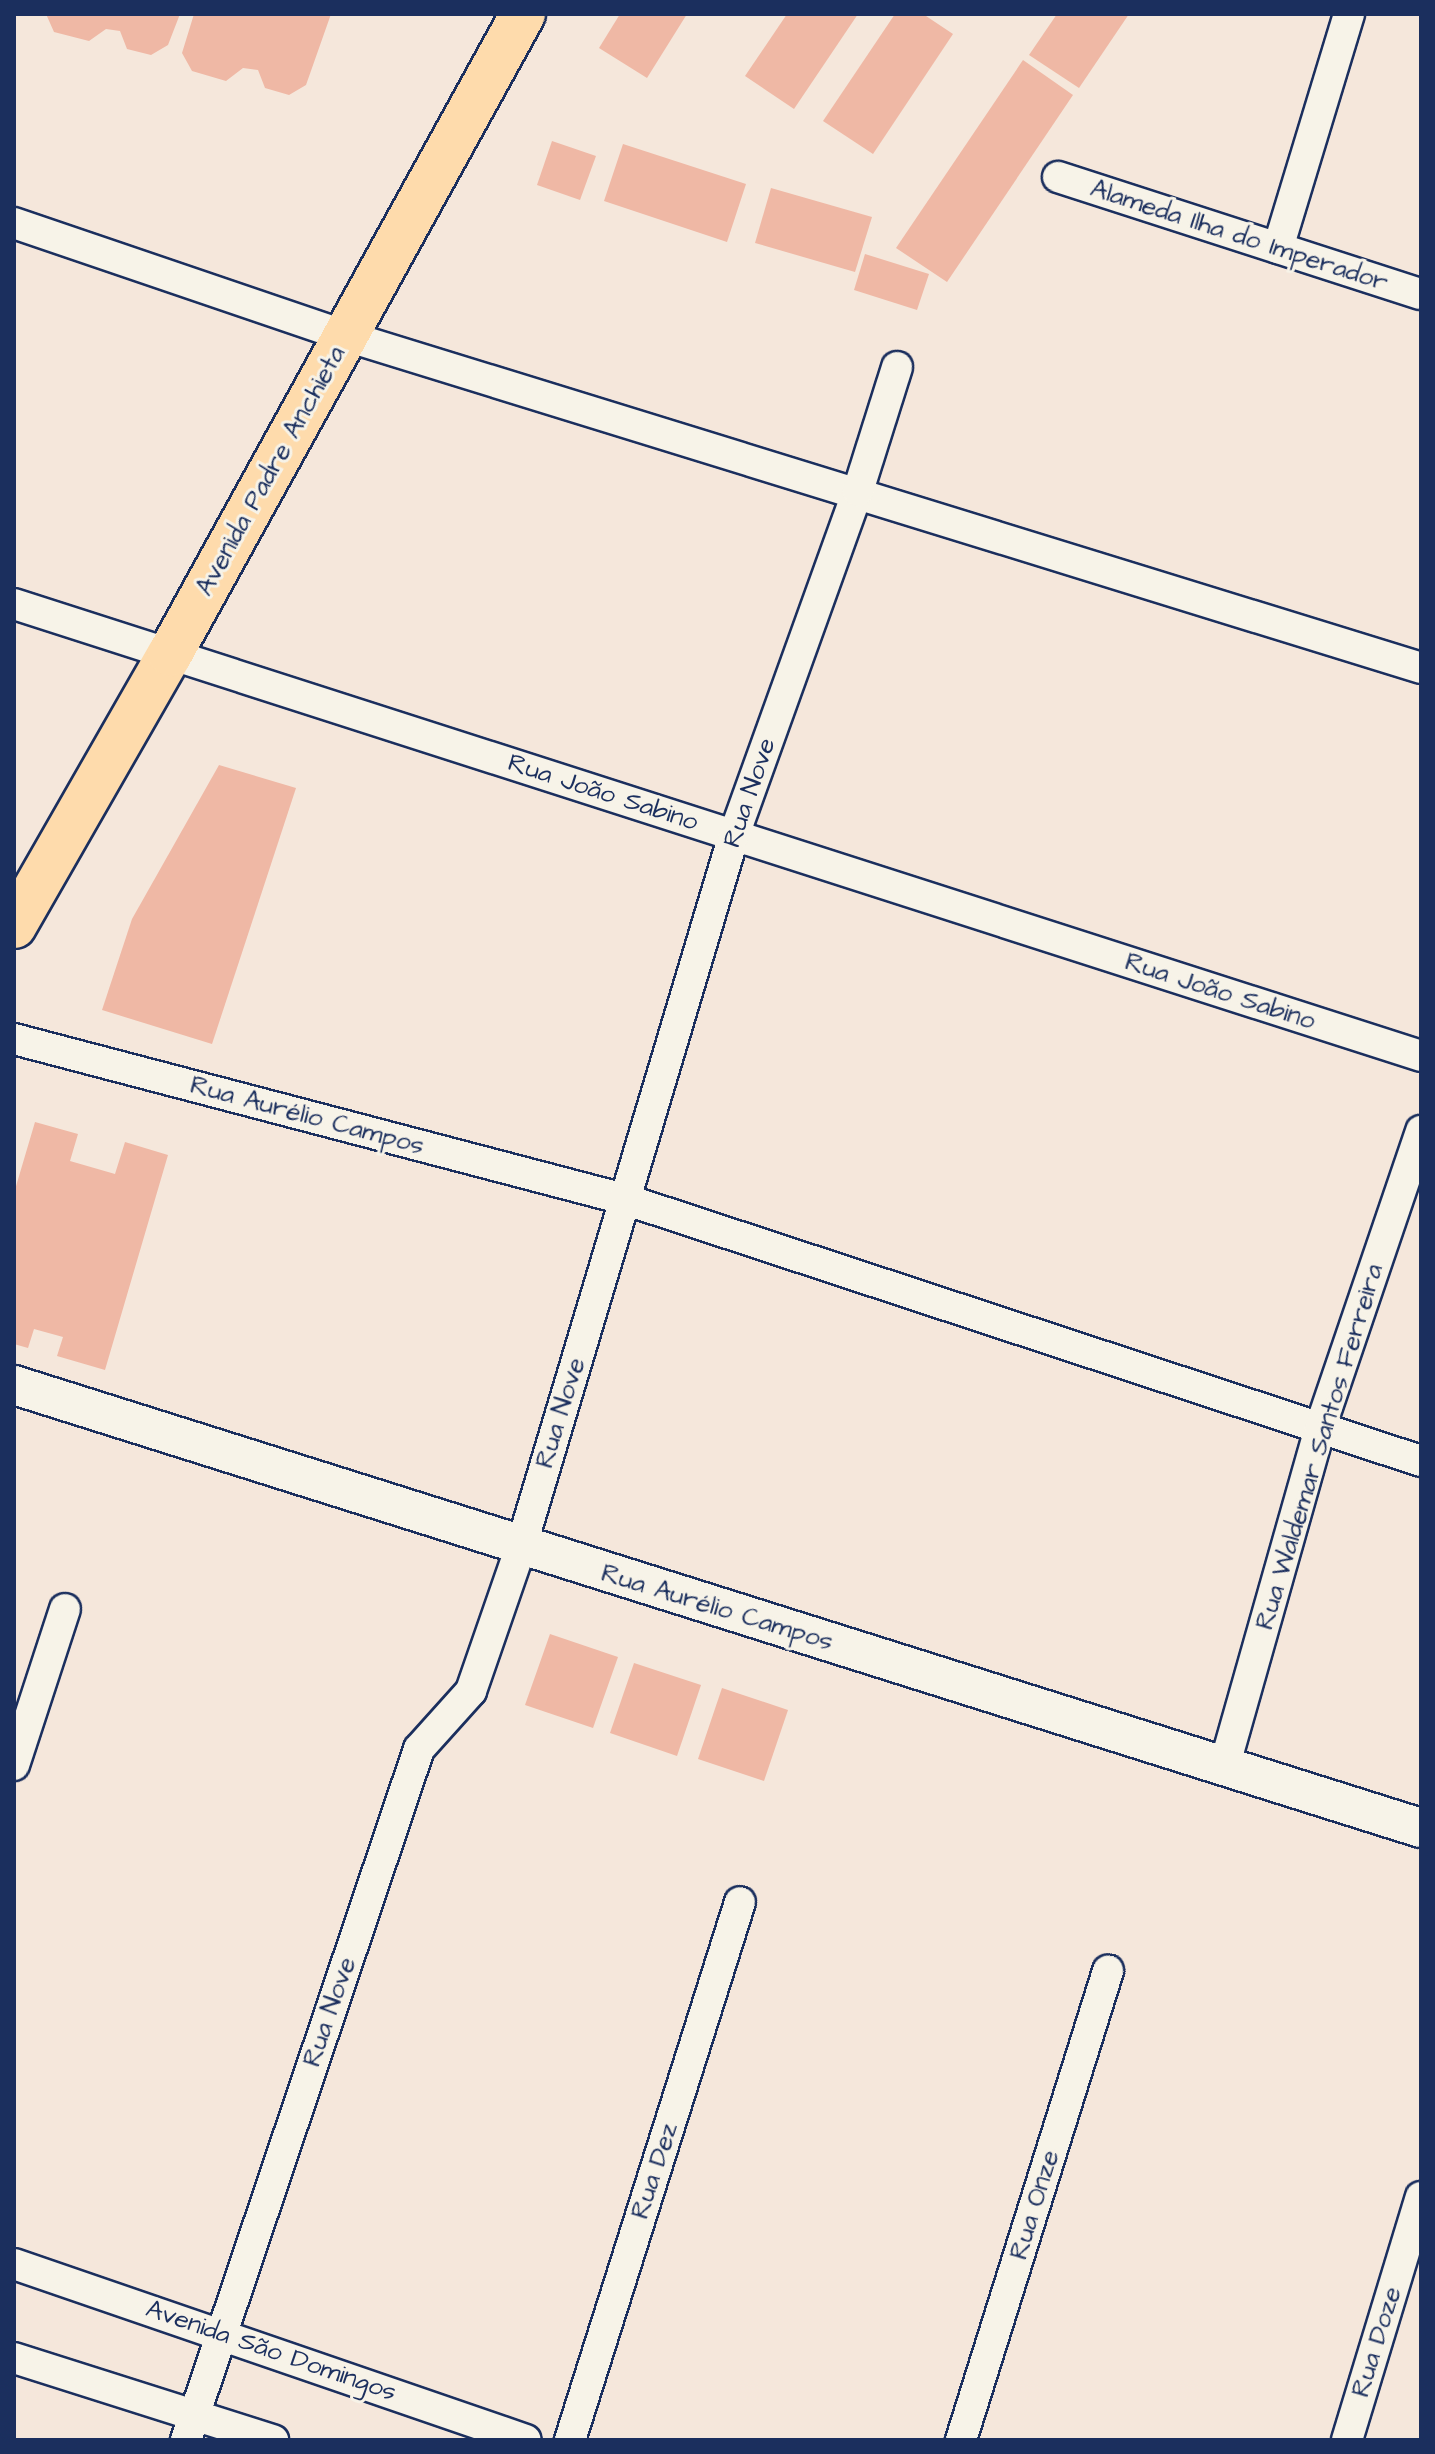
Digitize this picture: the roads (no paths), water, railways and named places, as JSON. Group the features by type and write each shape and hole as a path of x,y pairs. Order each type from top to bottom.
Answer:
{"main road":[{"name":"Avenida Padre Anchieta","path":"14,926 170,654 523,14"}],"street":[{"path":"1278,248 1349,14"},
{"name":"Alameda Ilha do Imperador","path":"1058,177 1421,294"},
{"path":"14,223 346,336 858,491 1421,668"},
{"name":"Rua Nove","path":"190,2428 419,1749 471,1691 521,1547 734,835 858,491 897,367"},
{"name":"Rua João Sabino","path":"14,604 1421,1056"},
{"name":"Rua Aurélio Campos","path":"14,1039 624,1199 1421,1461"},
{"name":"Rua Waldemar Santos Ferreira","path":"1225,1764 1320,1428 1421,1131"},
{"name":"Rua Aurélio Campos","path":"14,1385 1421,1828"},
{"path":"14,1765 65,1609"},
{"name":"Rua Dez","path":"570,2440 740,1902"},
{"name":"Rua Onze","path":"961,2440 1108,1970"},
{"name":"Rua Doze","path":"1347,2440 1421,2197"},
{"name":"Avenida São Domingos","path":"14,2264 222,2332 526,2440"},
{"path":"14,2358 190,2428 273,2440"}]}
